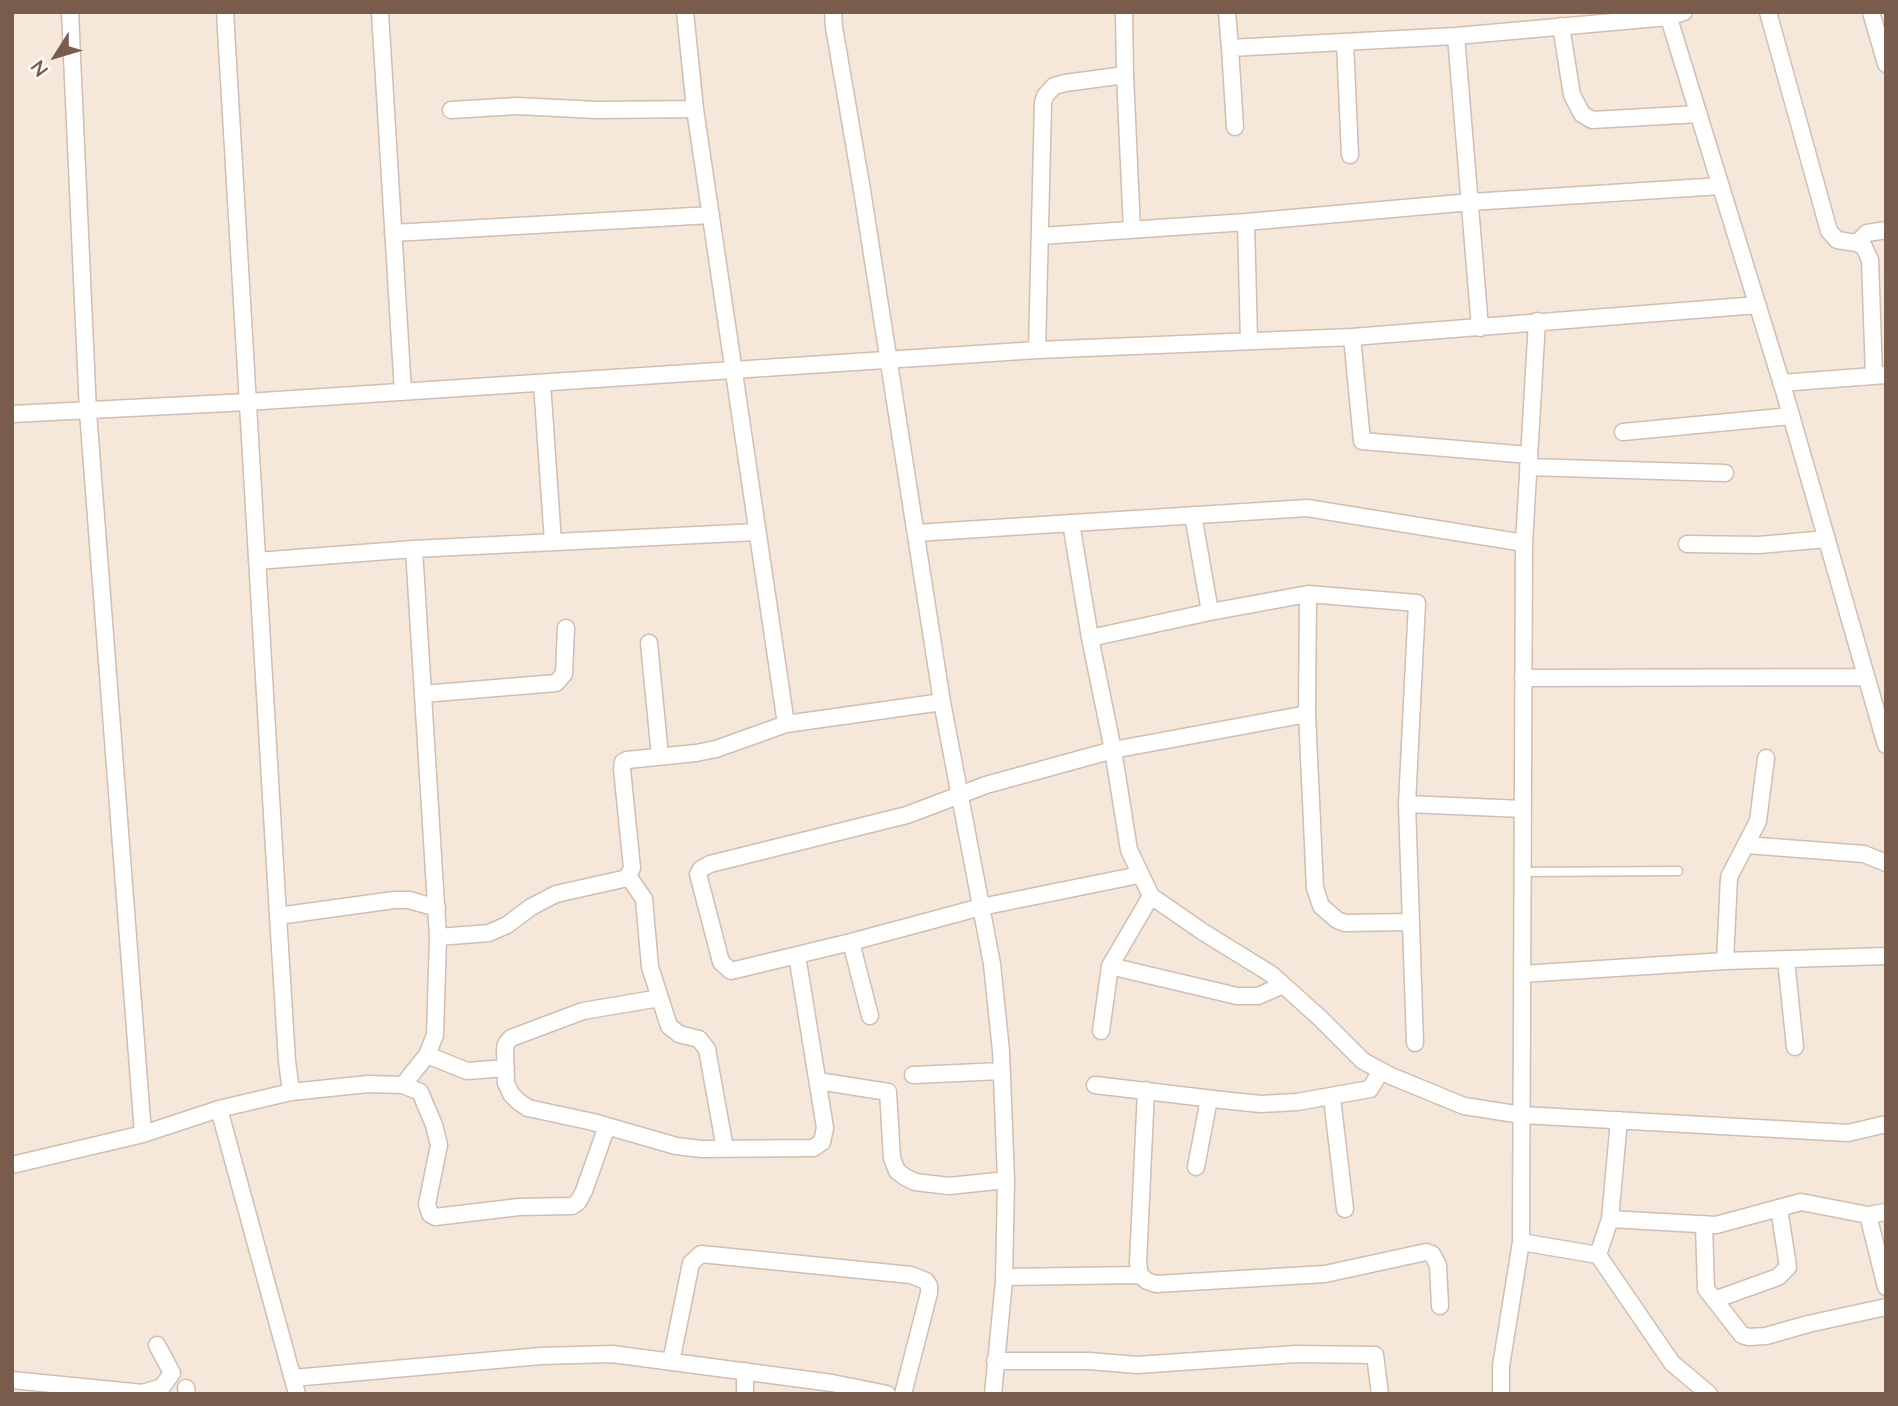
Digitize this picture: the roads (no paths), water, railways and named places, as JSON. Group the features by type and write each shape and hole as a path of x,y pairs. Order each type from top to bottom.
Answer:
{"street":[{"path":"70,12 88,412 143,1134"},
{"path":"225,12 278,916 291,1092"},
{"path":"380,12 403,391"},
{"path":"685,12 710,215 786,724"},
{"path":"833,12 942,702 992,964 1002,1071 1006,1180 1004,1277 993,1394"},
{"path":"1124,12 1132,230"},
{"path":"1227,12 1235,127"},
{"path":"1768,12 1829,231 1837,240 1857,243 1864,247 1870,260 1883,377 1781,383"},
{"path":"1871,12 1886,64"},
{"path":"1230,48 1456,36 1673,14 1699,114 1791,416 1864,677 1886,745"},
{"path":"1561,26 1572,95 1582,114 1592,120 1699,114"},
{"path":"1456,36 1480,328"},
{"path":"1345,42 1349,155"},
{"path":"1037,350 1045,96 1059,84 1125,75"},
{"path":"451,110 517,107 597,110 695,109"},
{"path":"1041,236 1246,222 1471,202 1721,186"},
{"path":"393,233 710,215"},
{"path":"1246,222 1249,341"},
{"path":"1857,243 1867,233 1886,230"},
{"path":"12,414 88,412 1037,350 1352,337 1758,305"},
{"path":"1501,1394 1501,1366 1521,1242 1524,543 1536,321"},
{"path":"1352,337 1362,441 1529,461 1725,472"},
{"path":"542,383 553,542"},
{"path":"1623,432 1791,416"},
{"path":"916,534 1307,508 1524,543"},
{"path":"1193,515 1210,612"},
{"path":"1071,523 1129,850 1139,875 1151,896 1271,974 1320,1017 1363,1061 1381,1072 1464,1106 1521,1115 1848,1133 1886,1124"},
{"path":"257,561 414,549 757,532"},
{"path":"1687,544 1759,545 1827,539"},
{"path":"403,1085 427,1055 435,1035 438,937 414,549"},
{"path":"1090,638 1308,594 1417,603 1407,804 1415,1043"},
{"path":"1308,594 1307,714 1315,888 1321,906 1336,920 1345,923 1410,922"},
{"path":"424,694 556,683 564,674 566,628"},
{"path":"649,643 660,756"},
{"path":"1523,678 1864,677"},
{"path":"438,937 489,933 507,925 531,907 556,894 628,876 632,868 622,765 633,758 696,753 716,749 786,724 942,702"},
{"path":"1139,875 981,907 736,971 724,967 699,880 701,869 710,864 907,815 986,785 1113,750 1307,714"},
{"path":"1726,961 1728,877 1758,821 1766,758"},
{"path":"1407,804 1523,809"},
{"path":"1746,845 1864,854 1886,863"},
{"path":"628,876 644,899 650,967 665,1016 673,1030 699,1039 707,1049 725,1149"},
{"path":"1101,1031 1110,966 1151,896"},
{"path":"278,916 394,900 409,900 438,908"},
{"path":"851,942 870,1016"},
{"path":"660,998 583,1011 515,1036 506,1044 506,1083 511,1094 528,1108 607,1126 676,1146 803,1150 818,1147 825,1136 825,1129 797,956"},
{"path":"1522,974 1726,961 1886,956"},
{"path":"1786,960 1795,1047"},
{"path":"1110,966 1237,996 1258,996 1283,985"},
{"path":"427,1055 467,1071 506,1068"},
{"path":"913,1075 1002,1071"},
{"path":"1095,1085 1261,1104 1332,1098 1370,1089 1381,1072"},
{"path":"818,1081 888,1092 892,1158 897,1171 905,1177 948,1186 1006,1180"},
{"path":"12,1165 143,1134 219,1110 291,1092 368,1084 403,1085 420,1092 437,1135 439,1145 436,1167 427,1204 430,1214 435,1217 519,1207 572,1206 578,1202 584,1191 607,1126"},
{"path":"1139,1275 1146,1090"},
{"path":"1332,1098 1345,1209"},
{"path":"1196,1167 1209,1099"},
{"path":"219,1110 295,1386 577,1354 612,1354 745,1371 830,1388 887,1394"},
{"path":"1598,1255 1610,1219 1619,1120"},
{"path":"1610,1219 1716,1225 1801,1202 1868,1215 1886,1212"},
{"path":"1714,1300 1777,1277 1788,1267 1779,1208"},
{"path":"1868,1215 1886,1287"},
{"path":"1704,1224 1706,1289 1742,1335 1756,1338 1886,1307"},
{"path":"1521,1242 1598,1255 1672,1363 1709,1394"},
{"path":"1004,1277 1139,1275 1156,1284 1325,1274 1426,1252 1432,1254 1438,1265 1440,1307"},
{"path":"671,1362 691,1263 701,1254 911,1275 926,1281 929,1293 903,1394"},
{"path":"12,1380 143,1393 162,1387 172,1373 157,1345"},
{"path":"995,1361 1089,1361 1137,1365 1296,1354 1375,1355 1380,1394"},
{"path":"745,1371 745,1394"}],"lane":[{"path":"1522,872 1678,871"}]}
